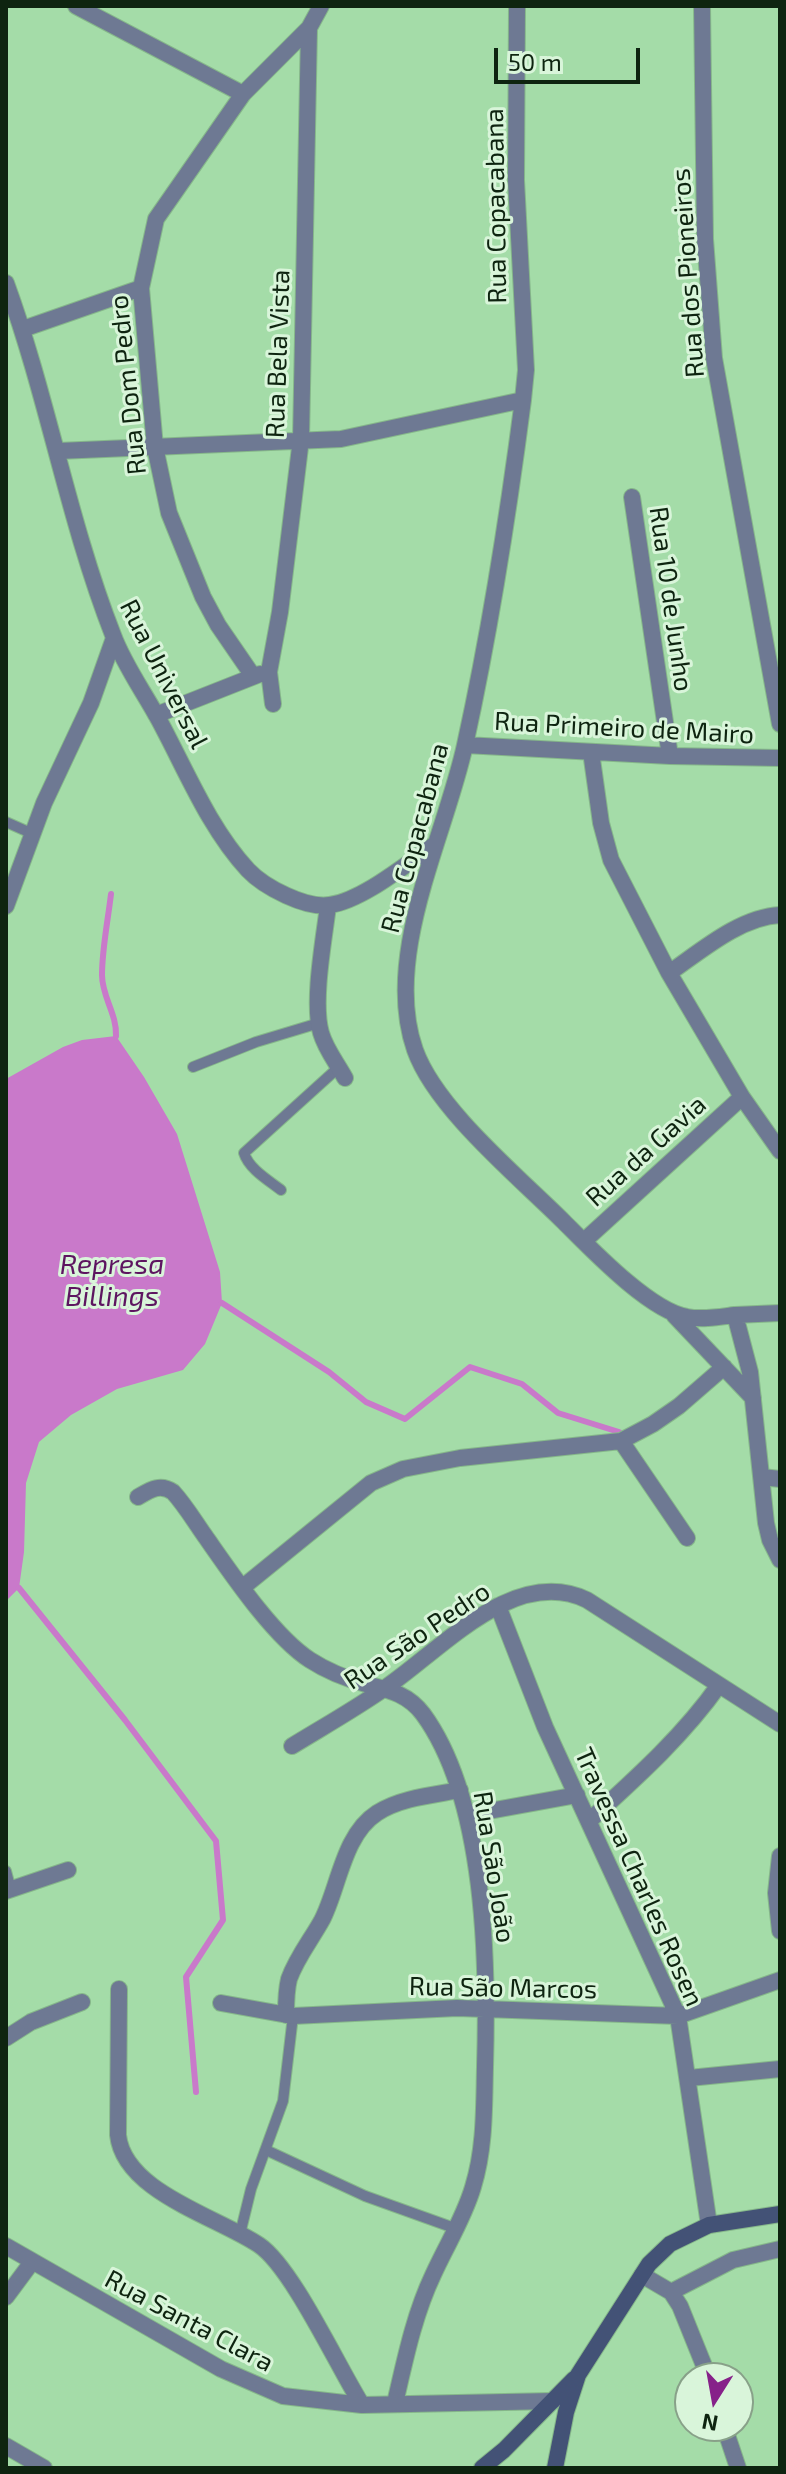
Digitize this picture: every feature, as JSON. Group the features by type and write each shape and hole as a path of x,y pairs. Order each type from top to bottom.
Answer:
{"street":[{"path":"76,6 243,94"},
{"name":"Rua Bela Vista","path":"273,704 261,674 280,612 301,439 309,28 321,6"},
{"name":"Rua Copacabana","path":"517,6 516,180 526,370 496,593 465,745 447,815 434,845 410,944 408,1005 415,1049 433,1085 473,1133 636,1288 672,1313 687,1317 780,1313"},
{"name":"Rua dos Pioneiros","path":"702,6 705,239 714,358 780,724"},
{"name":"Rua Dom Pedro","path":"261,674 218,625 187,561 169,513 155,447 141,288 156,219 243,94 309,28"},
{"name":"Rua Universal","path":"6,283 23,329 84,551 114,638 224,841 250,873 273,890 328,906"},
{"path":"23,329 141,288"},
{"path":"58,451 341,439 523,400"},
{"name":"Rua 10 de Junho","path":"632,497 670,756"},
{"path":"6,906 44,803 91,703 114,638"},
{"path":"156,715 261,674"},
{"name":"Rua Primeiro de Mairo","path":"465,745 670,756 780,758"},
{"path":"591,752 601,823 611,860 669,973 742,1097 780,1151"},
{"path":"342,1073 326,1045 319,1023 320,974 328,906 356,895 434,845"},
{"path":"669,973 738,928 780,915"},
{"name":"Rua da Gavia","path":"584,1241 742,1097"},
{"path":"672,1313 753,1398"},
{"path":"735,1315 750,1372 766,1523 780,1560"},
{"path":"243,1587 371,1483 403,1469 499,1453 621,1441 679,1406 724,1367"},
{"path":"621,1441 687,1538"},
{"path":"762,1477 780,1479"},
{"name":"Rua São João","path":"138,1497 154,1487 164,1487 173,1492 243,1587 294,1648 308,1659 336,1674 386,1687 415,1705 438,1739 460,1790 478,1887 487,2008 484,2131 472,2190 420,2308 395,2403"},
{"name":"Rua São Pedro","path":"292,1746 386,1687 430,1652 498,1606 540,1591 573,1594 780,1724"},
{"name":"Travessa Charles Rosen","path":"498,1606 545,1727 678,2016 709,2225"},
{"path":"590,1820 677,1737 719,1685"},
{"path":"290,2016 288,1981 320,1922 347,1854 362,1829 376,1814 389,1807 460,1790"},
{"path":"467,1815 577,1795"},
{"path":"780,1856 776,1893 780,1931"},
{"path":"8,1890 68,1870"},
{"name":"Rua São Marcos","path":"221,2003 290,2016 487,2008 678,2016 780,1980"},
{"path":"119,1989 120,2145 134,2167 155,2188 265,2249 279,2265 362,2405"},
{"path":"6,2038 31,2022 82,2002"},
{"path":"689,2078 780,2069"},
{"path":"482,2468 578,2375 642,2275 670,2244 709,2225 780,2214"},
{"name":"Rua Santa Clara","path":"6,2246 221,2369 283,2396 362,2405 553,2401"},
{"path":"671,2292 733,2260 780,2249"},
{"path":"6,2297 32,2262"},
{"path":"642,2275 671,2292 685,2316 703,2362"},
{"path":"555,2468 566,2412 578,2375"},
{"path":"729,2442 738,2468"},
{"path":"6,2446 44,2468"}],"lane":[{"path":"6,822 33,834"},
{"path":"193,1067 256,1042 319,1023"},
{"path":"281,1190 253,1167 244,1153 342,1073"},
{"path":"6,1871 8,1890"},
{"path":"240,2234 251,2189 283,2101 290,2016"},
{"path":"266,2150 365,2196 457,2229"}],"water":[{"name":"Represa Billings","path":"116,1036 177,1134 220,1272 222,1303 205,1344 183,1370 117,1389 71,1415 39,1442 26,1483 24,1552 19,1588 6,1601 6,1079 63,1047 82,1040"}],"waterway":[{"path":"111,894 102,975 116,1036"},
{"path":"222,1303 329,1372 366,1402 405,1419 470,1367 522,1384 558,1413 619,1432"},
{"path":"19,1588 125,1720 216,1841 223,1920 186,1977 196,2092"}]}
